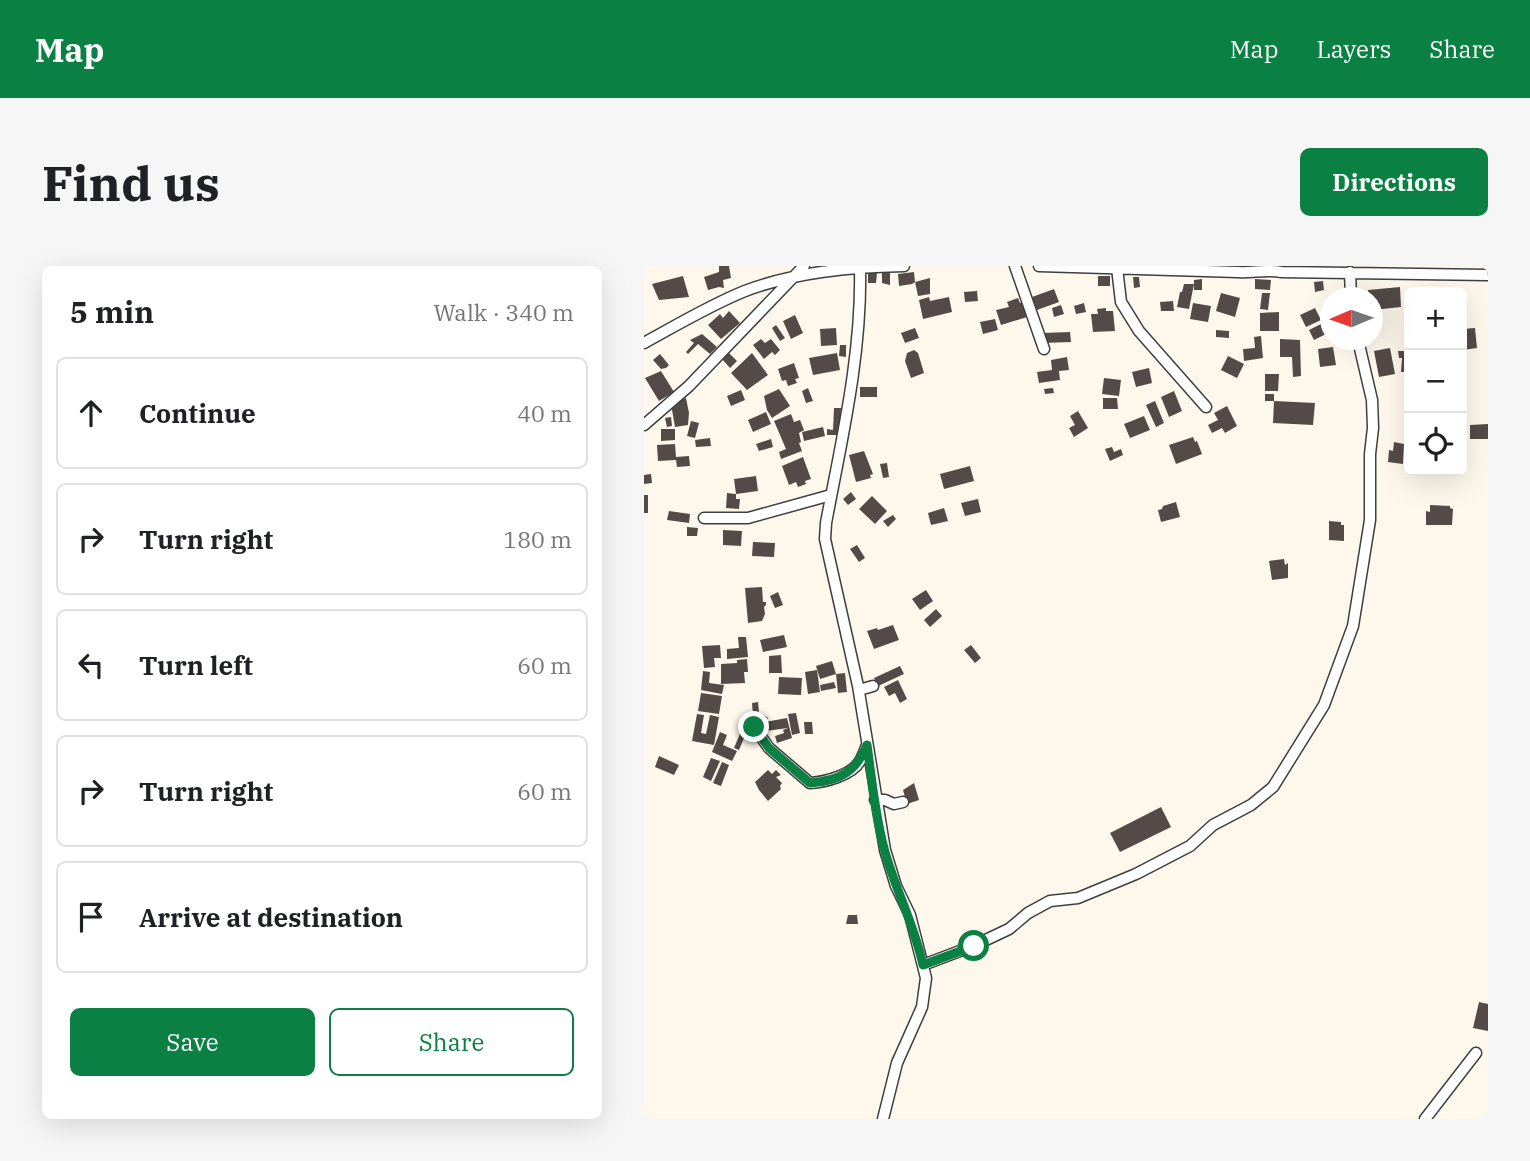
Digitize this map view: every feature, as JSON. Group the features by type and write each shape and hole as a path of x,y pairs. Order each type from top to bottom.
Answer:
{"street":[{"path":"644,425 689,386 804,266"},
{"path":"644,343 744,292 794,276 904,266"},
{"path":"1015,266 1044,348"},
{"path":"1039,266 1241,272 1394,270 1488,275"},
{"path":"860,268 861,306 857,353 825,539 859,690 885,850 896,886 910,915 923,965 925,992 922,1007 897,1063 883,1119"},
{"path":"1117,268 1121,302 1139,331 1206,407"},
{"path":"1350,272 1351,287"},
{"path":"923,965 1009,929 1028,913 1050,901 1078,898 1136,874 1190,846 1213,825 1251,805 1273,787 1324,705 1353,626 1370,520 1370,454 1373,428 1372,400 1360,350"},
{"path":"704,518 748,518 831,495"},
{"path":"859,690 873,686"},
{"path":"754,727 769,748 810,783 823,782 851,769 859,763 867,745"},
{"path":"875,800 894,804 903,802"},
{"path":"1424,1119 1476,1053"}],"building":[{"path":"719,266 729,266 731,278 723,280 724,288 708,290 704,277 719,272"},
{"path":"882,271 890,271 890,285 882,283"},
{"path":"914,272 915,282 899,286 898,274"},
{"path":"868,273 877,273 876,283 868,283"},
{"path":"683,276 689,297 659,300 652,284"},
{"path":"1098,276 1110,276 1110,286 1098,286"},
{"path":"1133,277 1139,277 1140,287 1134,288"},
{"path":"930,278 930,294 918,296 915,282"},
{"path":"1202,279 1202,290 1194,290 1194,280"},
{"path":"1255,279 1271,280 1270,290 1255,289"},
{"path":"1323,281 1324,287 1315,292 1314,282"},
{"path":"1184,284 1194,284 1189,309 1177,307"},
{"path":"1400,287 1401,307 1383,309 1383,289"},
{"path":"1054,289 1059,302 1037,310 1032,297"},
{"path":"977,291 978,301 965,302 964,292"},
{"path":"1221,293 1240,298 1235,317 1216,311"},
{"path":"1262,293 1270,293 1268,310 1260,309"},
{"path":"929,297 930,301 949,297 952,312 923,319 919,300"},
{"path":"1018,298 1020,303 1023,302 1027,317 1001,325 996,310 1009,307 1007,302"},
{"path":"1173,301 1174,311 1161,311 1160,302"},
{"path":"1084,303 1086,312 1076,314 1074,306"},
{"path":"1193,303 1211,306 1208,322 1190,319"},
{"path":"1061,305 1064,314 1054,317 1052,308"},
{"path":"1106,308 1106,311 1113,311 1115,331 1093,332 1091,314 1098,314 1097,309"},
{"path":"1315,308 1320,320 1306,327 1300,315"},
{"path":"729,311 740,323 721,339 708,325 720,314 723,318"},
{"path":"1279,312 1279,331 1260,331 1260,313"},
{"path":"795,315 803,333 791,339 783,321"},
{"path":"995,319 998,330 983,334 980,322"},
{"path":"1320,324 1320,337 1314,340 1309,330"},
{"path":"776,325 785,338 780,341 772,328"},
{"path":"836,328 837,345 821,346 820,329"},
{"path":"915,328 919,338 905,343 901,333"},
{"path":"1475,328 1477,348 1467,349 1467,329"},
{"path":"1216,330 1229,331 1229,338 1216,337"},
{"path":"1070,332 1071,342 1043,343 1043,333"},
{"path":"702,334 717,347 710,354 698,344 688,354 686,352 694,343 690,340"},
{"path":"1261,336 1263,358 1244,361 1243,349 1255,348 1254,337"},
{"path":"761,339 765,343 771,339 780,350 775,355 772,352 764,359 753,345"},
{"path":"1280,339 1300,340 1301,376 1293,377 1292,357 1280,357"},
{"path":"840,345 846,345 846,357 839,356"},
{"path":"1390,348 1395,374 1379,377 1374,351"},
{"path":"1318,349 1334,350 1336,365 1320,367"},
{"path":"914,350 918,353 924,373 911,378 905,361 907,353"},
{"path":"1398,351 1404,351 1404,372 1401,372 1402,358 1399,358"},
{"path":"728,352 737,361 730,368 721,358"},
{"path":"752,353 768,375 747,390 731,373"},
{"path":"837,353 840,370 813,375 809,358"},
{"path":"660,354 669,365 666,368 661,369 653,360"},
{"path":"1228,356 1244,364 1237,378 1221,370"},
{"path":"1067,357 1069,370 1059,371 1060,380 1039,383 1037,372 1052,370 1051,360"},
{"path":"794,363 799,378 795,379 797,383 788,386 786,380 782,381 778,369"},
{"path":"1149,368 1152,383 1136,387 1132,372"},
{"path":"661,371 674,392 659,401 645,378"},
{"path":"1265,374 1279,374 1278,391 1265,391"},
{"path":"1104,378 1121,380 1119,396 1102,394"},
{"path":"860,387 877,387 877,397 860,397"},
{"path":"808,388 813,401 806,403 802,391"},
{"path":"1053,388 1054,393 1045,394 1044,389"},
{"path":"779,389 790,406 772,418 764,396"},
{"path":"741,390 745,400 731,406 727,396"},
{"path":"1174,391 1182,411 1169,417 1161,397"},
{"path":"1265,394 1274,394 1274,401 1265,401"},
{"path":"686,398 688,425 675,427 671,404"},
{"path":"1103,398 1117,398 1118,409 1103,409"},
{"path":"1155,401 1164,423 1156,427 1146,405"},
{"path":"1274,401 1315,403 1313,425 1273,423"},
{"path":"1227,406 1237,426 1225,433 1222,428 1212,433 1208,425 1218,420 1214,413"},
{"path":"834,408 841,408 839,435 827,435 827,429 833,430"},
{"path":"1078,411 1088,428 1074,437 1069,428 1075,425 1070,416"},
{"path":"766,412 771,424 753,432 748,420"},
{"path":"791,414 794,422 800,420 804,430 799,433 802,451 781,459 779,452 786,449 774,421"},
{"path":"1144,416 1150,430 1130,438 1124,424"},
{"path":"671,417 672,426 667,427 665,418"},
{"path":"691,421 699,423 695,438 687,436"},
{"path":"1488,424 1488,439 1470,439 1470,425"},
{"path":"823,427 825,436 804,441 802,432"},
{"path":"661,429 675,429 675,440 661,441"},
{"path":"1193,437 1202,454 1176,464 1169,445"},
{"path":"710,438 711,446 696,447 695,440"},
{"path":"771,439 773,447 759,451 756,444"},
{"path":"1394,442 1404,444 1403,464 1388,462 1389,450 1393,451"},
{"path":"675,444 676,457 689,456 690,466 677,467 676,460 658,461 657,445"},
{"path":"1112,447 1114,452 1121,449 1123,455 1110,461 1105,449"},
{"path":"864,451 873,474 870,475 871,478 856,482 849,455"},
{"path":"803,457 811,479 798,487 796,482 789,485 782,466"},
{"path":"887,463 889,477 883,478 880,464"},
{"path":"970,466 974,481 944,489 940,474"},
{"path":"651,474 652,483 644,484 644,475"},
{"path":"756,476 758,491 736,494 734,479"},
{"path":"851,492 856,499 848,505 843,499"},
{"path":"727,493 736,494 736,499 740,499 739,509 726,508"},
{"path":"644,495 648,495 648,513 644,513"},
{"path":"872,496 887,511 875,524 859,509"},
{"path":"978,499 981,512 965,516 961,503"},
{"path":"1176,502 1180,517 1161,522 1158,510"},
{"path":"1430,505 1450,506 1453,509 1452,525 1426,525 1426,511 1430,512"},
{"path":"944,508 948,521 931,525 928,513"},
{"path":"669,511 690,514 689,523 667,520"},
{"path":"893,515 896,519 888,527 883,521"},
{"path":"1329,521 1341,522 1341,525 1344,525 1344,541 1329,540"},
{"path":"687,527 698,528 697,536 687,536"},
{"path":"723,530 742,531 741,546 723,545"},
{"path":"753,542 775,543 774,557 752,556"},
{"path":"857,545 865,558 859,562 850,549"},
{"path":"1284,559 1285,565 1288,563 1288,578 1272,580 1269,561"},
{"path":"762,587 763,602 766,602 765,614 762,621 748,623 745,588"},
{"path":"926,590 933,601 920,610 912,599"},
{"path":"778,592 783,605 775,608 770,596"},
{"path":"936,609 942,616 930,627 924,620"},
{"path":"893,625 899,640 874,649 867,631"},
{"path":"784,635 787,647 763,652 760,640"},
{"path":"738,637 746,637 748,657 727,659 727,649 739,648"},
{"path":"720,645 721,658 714,658 715,667 704,668 702,646"},
{"path":"971,645 981,658 975,663 964,650"},
{"path":"781,655 782,673 769,673 769,656"},
{"path":"747,659 745,683 721,684 721,664"},
{"path":"832,661 836,674 820,679 816,666"},
{"path":"900,666 904,674 878,686 874,678"},
{"path":"817,670 820,692 808,694 805,672"},
{"path":"703,671 710,672 709,683 724,685 722,694 701,690"},
{"path":"845,673 847,692 838,693 836,674"},
{"path":"779,677 802,678 801,695 778,694"},
{"path":"898,680 907,699 900,703 895,693 889,696 884,687"},
{"path":"834,682 836,688 821,691 820,685"},
{"path":"701,693 722,696 719,714 698,711"},
{"path":"758,702 759,712 768,718 765,722 753,715 752,703"},
{"path":"796,713 800,733 792,735 788,714"},
{"path":"697,714 704,715 701,733 706,734 710,715 719,717 714,745 692,741"},
{"path":"787,718 792,738 777,743 775,736 784,733 783,730 788,728 766,731 765,722"},
{"path":"804,722 812,722 813,734 805,734"},
{"path":"742,729 747,731 739,750 734,748"},
{"path":"720,732 727,735 723,745 737,751 732,761 712,752"},
{"path":"659,756 679,765 674,775 655,767"},
{"path":"711,758 720,761 711,781 703,777"},
{"path":"722,762 729,765 721,786 713,783"},
{"path":"768,770 772,774 776,770 781,775 776,777 782,783 781,789 768,801 755,782"},
{"path":"914,783 919,800 907,804 903,790"},
{"path":"1161,807 1171,827 1120,852 1110,833"},
{"path":"848,915 857,915 858,924 846,924"},
{"path":"1479,1002 1488,1004 1488,1031 1473,1028"}],"route":[{"path":"754,727 769,748 784,758 810,783 823,782 843,774 859,763 867,745 885,850 896,886 910,915 923,965 974,946"}]}
